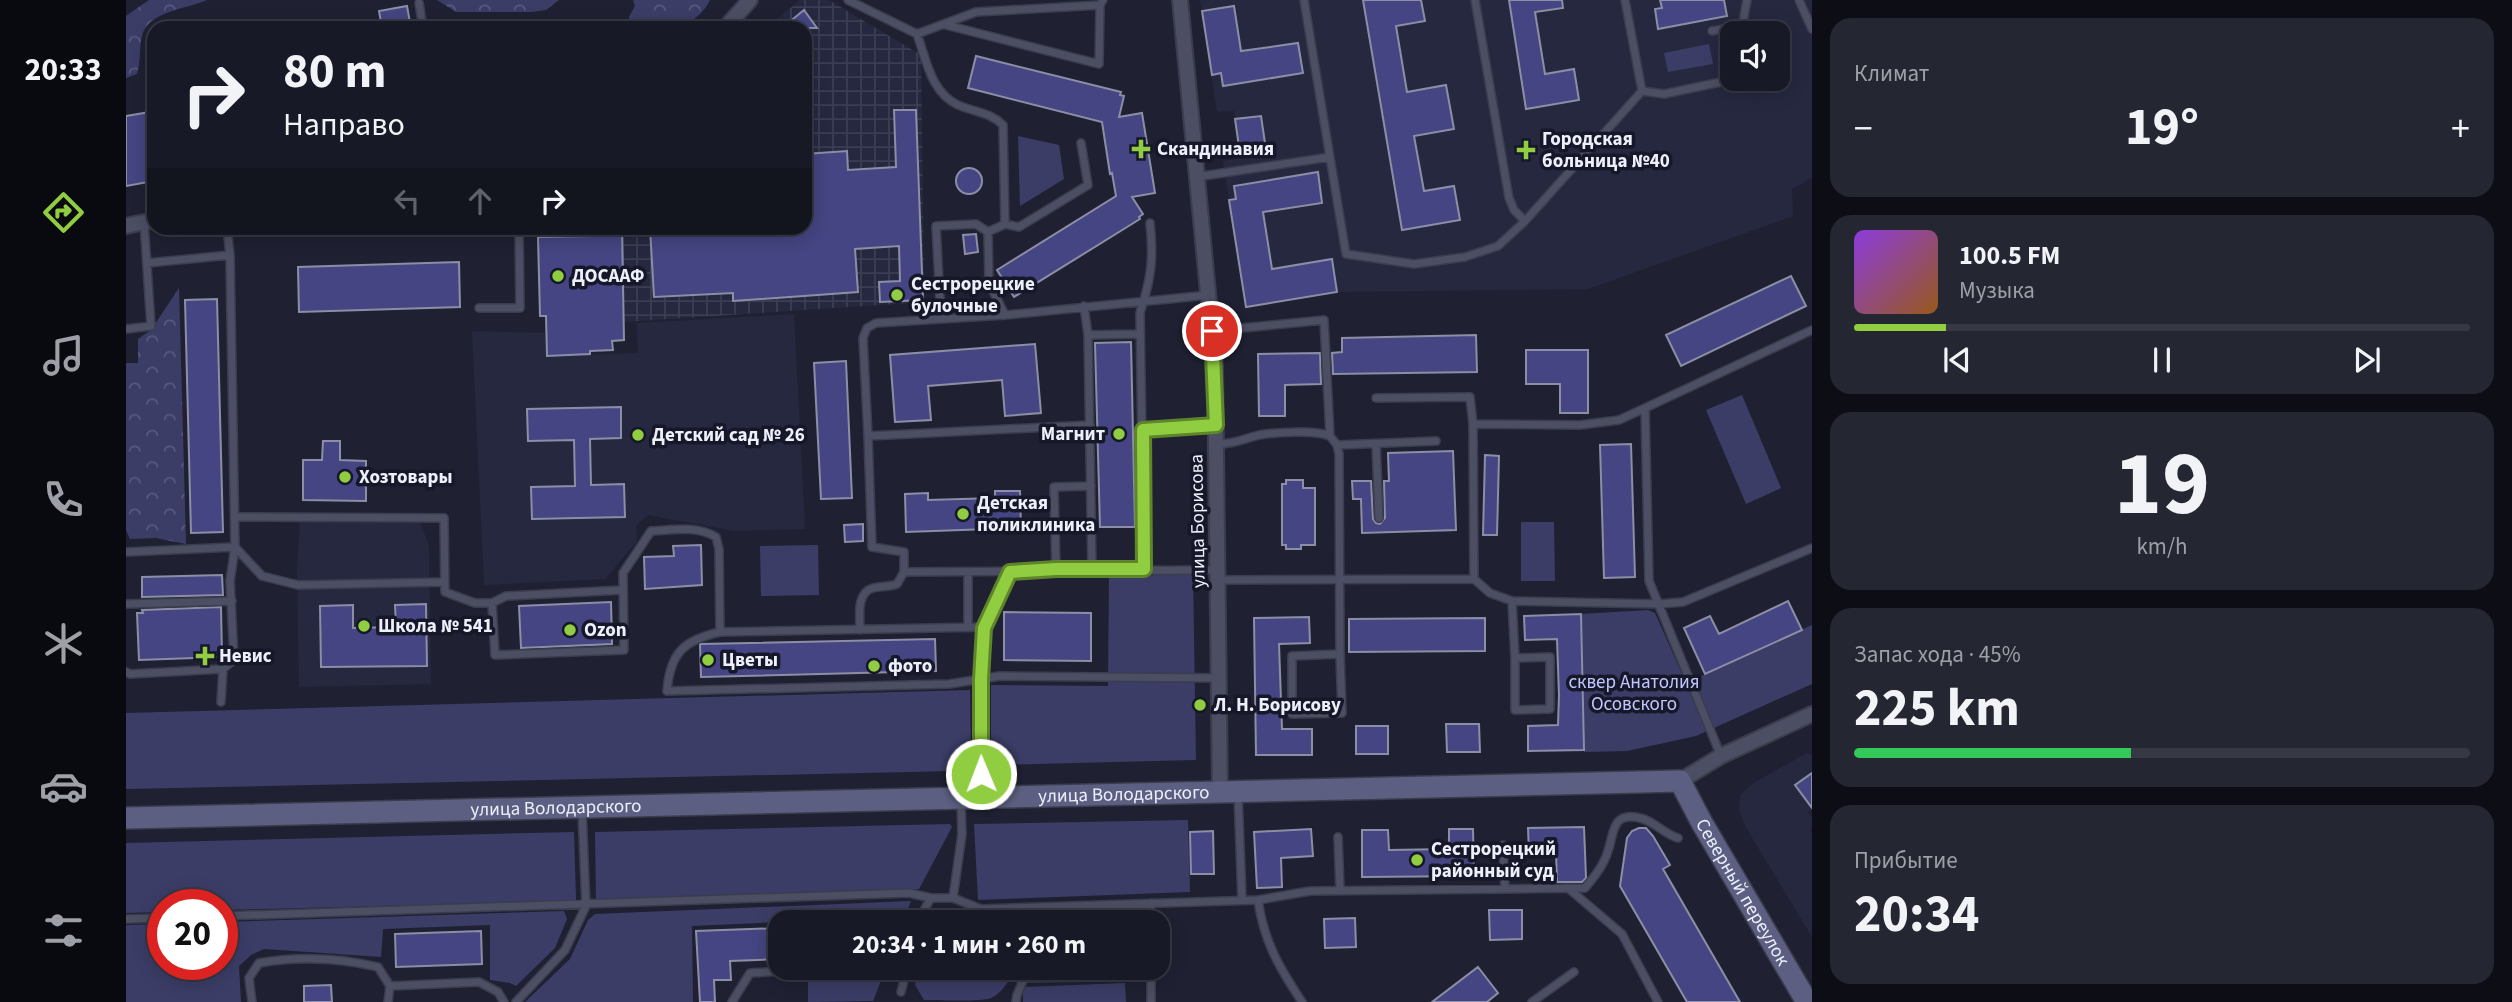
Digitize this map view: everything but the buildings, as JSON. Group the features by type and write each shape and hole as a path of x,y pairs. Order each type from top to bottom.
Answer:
{"main road":[{"name":"улица Володарского","path":"126,818 1680,781"},
{"name":"Северный переулок","path":"1680,781 1807,1002"}],"street":[{"path":"731,21 750,0"},
{"name":"улица Борисова","path":"1180,0 1212,331 1217,444 1219,678 1229,792"},
{"path":"126,226 147,221"},
{"name":"улица Володарского","path":"1680,781 1721,756 1812,714"}],"lane":[{"path":"848,0 857,2 917,34 933,79 942,94 956,104 995,117 1003,125 1005,224"},
{"path":"1304,0 1346,254 1414,264 1465,257 1498,246 1525,221 1642,91"},
{"path":"1475,0 1509,198 1514,210 1525,221"},
{"path":"1625,0 1642,91"},
{"path":"1743,21 1747,0"},
{"path":"1799,0 1812,29"},
{"path":"419,3 422,21"},
{"path":"917,34 976,12 1034,4 1102,3 1099,64 945,25"},
{"path":"1712,31 1720,31"},
{"path":"1642,91 1664,94 1720,82"},
{"path":"988,232 1005,224 1019,226 1088,185 1081,143"},
{"path":"1196,177 1330,157"},
{"path":"1144,569 1140,313 1154,254 1150,223"},
{"path":"941,318 936,226 976,224 988,232"},
{"path":"988,232 989,283 1005,315"},
{"path":"126,330 150,326 148,235"},
{"path":"126,672 130,674 223,669 234,660 230,581 235,547 235,517 228,235"},
{"path":"479,309 520,308 519,235"},
{"path":"147,263 230,255"},
{"path":"860,630 860,603 863,593 897,584 904,572 904,552 872,547 863,338 867,328 877,323 1005,315 1209,295"},
{"path":"1084,306 1090,425 1092,569"},
{"path":"1212,331 1324,320 1330,436"},
{"path":"1473,425 1580,425 1619,420 1812,330"},
{"path":"1087,335 1140,334"},
{"path":"1376,398 1470,397 1473,425 1474,579"},
{"path":"1645,408 1648,580 1721,756"},
{"path":"869,436 1090,425"},
{"path":"1143,430 1216,425"},
{"path":"1217,444 1236,444 1260,435 1321,432 1330,436 1337,445 1342,713 1292,713 1292,656 1340,654"},
{"path":"1337,445 1436,441"},
{"path":"1377,443 1378,518"},
{"path":"1056,569 1054,487 1091,486"},
{"path":"235,517 444,518 445,592 475,603 492,603 506,596 622,590"},
{"path":"492,603 495,655 624,650 623,573 651,531 693,529 716,537 719,549 720,632"},
{"path":"126,552 235,547 262,576 298,585 445,582"},
{"path":"904,572 1144,569 1218,575 1340,579 1474,579 1490,593 1512,601 1659,604 1683,602 1812,548"},
{"path":"968,572 968,628"},
{"path":"953,898 962,834 971,798 984,628 1010,572"},
{"path":"126,604 232,601"},
{"path":"1512,601 1515,710 1550,709 1550,657 1515,658"},
{"path":"984,628 720,632 698,637 685,646 668,673 667,691 949,684 1000,676 1219,678"},
{"path":"221,702 223,669"},
{"path":"1229,792 1242,900"},
{"path":"516,1002 565,950 586,906 582,807"},
{"path":"238,916 586,906 909,893 931,898 953,898 981,909 1258,900 1310,891 1585,888 1597,873 1609,850 1611,831 1617,822 1627,817 1640,817 1668,835 1678,838"},
{"path":"1338,837 1340,890"},
{"path":"1503,845 1504,888"},
{"path":"1568,888 1622,934 1658,1002"},
{"path":"924,910 931,898"},
{"path":"1258,900 1269,947 1302,1002"},
{"path":"1151,903 1151,910"},
{"path":"126,919 147,918"},
{"path":"251,1002 249,978 260,963 281,959 354,962 378,967 390,986 388,1002"},
{"path":"732,1002 750,973 768,972"},
{"path":"1532,1002 1574,972"},
{"path":"901,992 904,980"},
{"path":"1016,1002 1023,980"},
{"path":"1151,980 1151,1002"},
{"path":"390,986 479,982 498,992 504,1002"}],"shaded area":[{"path":"800,0 829,0 921,55 924,302 624,322 624,340 613,341 613,350 592,351 589,235 812,235 812,21 774,21"},
{"name":"Городская больница №40","path":"1200,0 1812,0 1812,178 1792,189 1793,216 1588,289 1337,292 1246,307 1223,161 1240,158 1234,111 1217,112"},
{"name":"Детский сад № 26","path":"794,314 805,529 734,531 648,515 636,526 637,541 605,579 484,585 472,331 547,333 548,356 638,353 637,323"},
{"name":"Школа № 541","path":"300,520 420,521 429,546 431,684 299,687 297,569"},
{"path":"1807,753 1812,755 1812,773 1796,785 1812,808 1808,812 1812,818 1812,937 1745,826 1739,809 1740,795 1755,782"}],"green space":[{"path":"149,0 207,0 147,21 142,36 137,74 126,78 126,16"},
{"path":"437,0 559,0 546,10 531,12 456,12"},
{"path":"633,0 710,0 691,21 629,21 635,6"},
{"path":"1709,44 1713,64 1668,72 1664,53"},
{"path":"1018,136 1059,145 1064,179 1020,206"},
{"path":"179,288 186,544 156,538 130,539 126,530 126,363 138,363 138,339 151,330"},
{"path":"1742,395 1781,488 1746,504 1706,410"},
{"path":"1521,522 1554,522 1555,581 1521,581"},
{"path":"818,545 819,595 761,596 760,546"},
{"path":"1109,574 1193,574 1196,760 991,765 991,685 1108,686"},
{"name":"сквер Анатолия Осовского","path":"1648,610 1655,613 1686,683 1812,625 1812,684 1696,736 1627,751 1584,752 1581,614"},
{"path":"970,690 971,758 961,769 953,771 126,789 126,713"},
{"path":"1188,820 1190,892 978,900 974,824"},
{"path":"950,824 952,827 919,889 596,900 595,832"},
{"path":"574,832 576,901 238,910 238,889 147,889 147,912 126,913 126,843"},
{"path":"911,901 908,910 768,910 768,923 692,926 693,1002 525,1002 570,959 588,920 595,914"},
{"path":"564,911 567,919 555,948 516,986 490,980 490,925 383,929 381,957 264,949 251,955 239,966 241,1002 126,1002 126,925 147,924 147,980 238,980 238,921"},
{"path":"808,980 881,980 873,1001 808,1002"},
{"path":"916,980 1009,980 995,996 986,999 924,1000 915,985"},
{"path":"1125,983 1126,1002 1023,1002 1023,987"}],"place":[{"name":"Скандинавия","path":"1141,149"},
{"name":"Городская больница №40","path":"1526,150"},
{"name":"ДОСААФ","path":"558,276"},
{"name":"Сестрорецкие булочные","path":"897,295"},
{"name":"Магнит","path":"1119,434"},
{"name":"Детский сад № 26","path":"638,435"},
{"name":"Хозтовары","path":"345,477"},
{"name":"Детская поликлиника","path":"963,514"},
{"name":"Школа № 541","path":"364,626"},
{"name":"Ozon","path":"570,630"},
{"name":"Невис","path":"205,656"},
{"name":"Цветы","path":"708,660"},
{"name":"фото","path":"874,666"},
{"name":"Л. Н. Борисову","path":"1200,705"},
{"name":"Сестрорецкий районный суд","path":"1417,860"}],"route":[{"path":"981,774 984,628 1010,572 1144,569 1143,430 1216,425 1212,331"}]}
